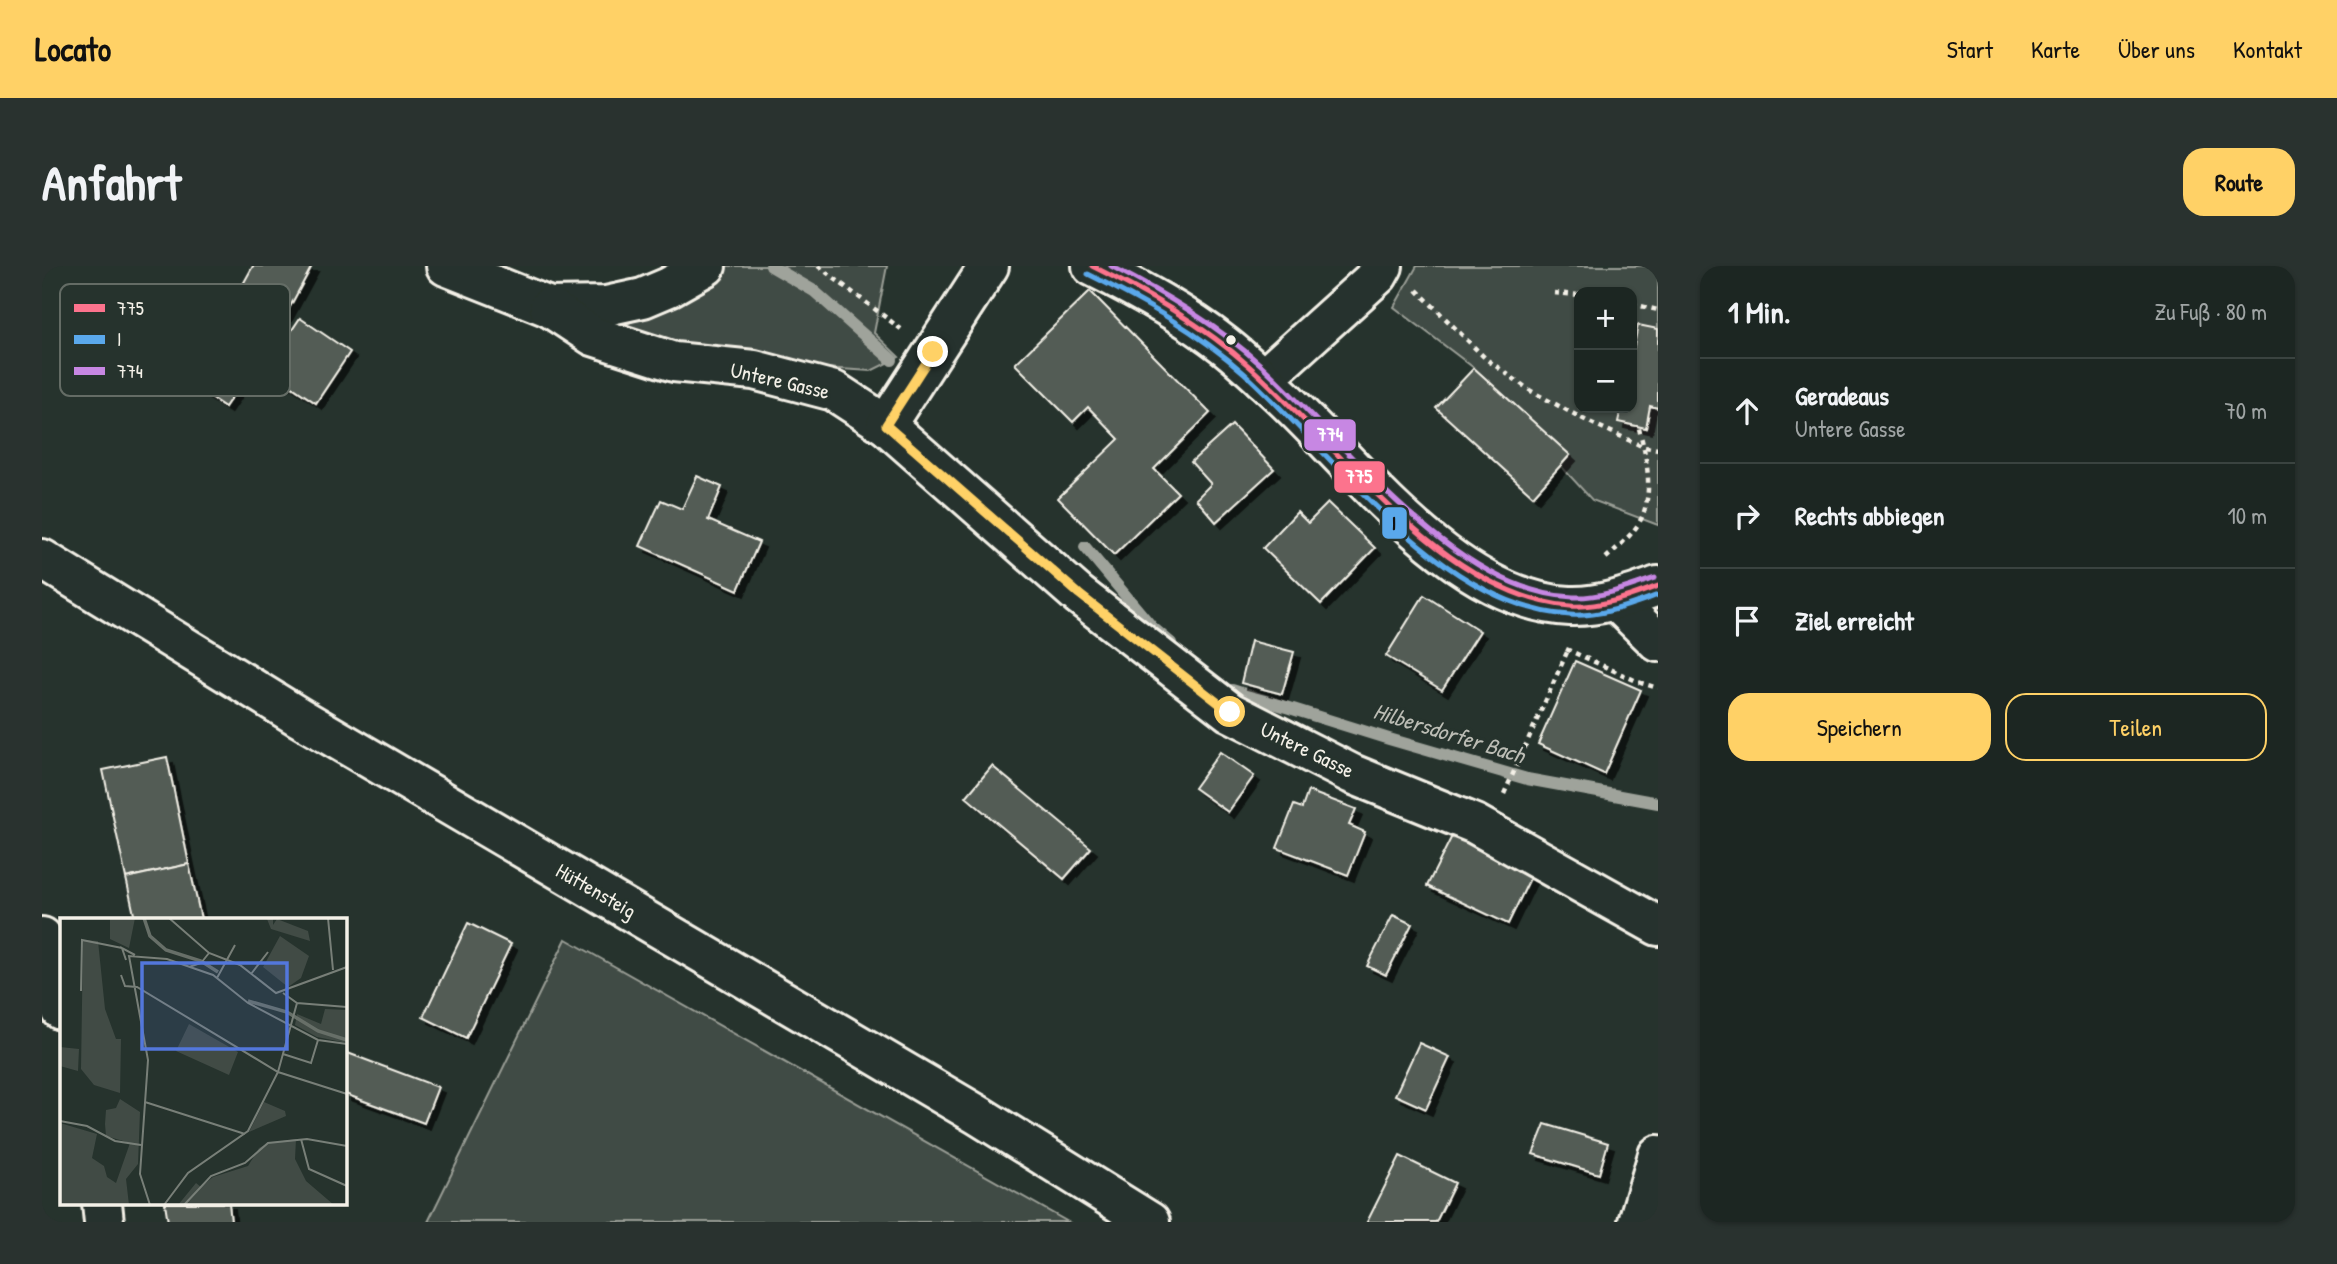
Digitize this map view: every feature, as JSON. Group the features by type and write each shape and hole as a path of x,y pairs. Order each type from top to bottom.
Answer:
{"street":[{"path":"446,266 549,307 606,306 643,298 706,267"},
{"path":"886,425 989,266"},
{"path":"1092,266 1141,290 1223,344 1263,379 1408,523 1472,574 1537,601 1571,606 1616,601 1658,586"},
{"path":"1263,379 1378,275 1398,276"},
{"name":"Untere Gasse","path":"549,307 593,336 674,362 754,370 834,391 886,425 1079,594 1230,712 1352,774 1475,824 1658,926"},
{"name":"Hüttensteig","path":"42,559 299,717 978,1115 1150,1222"},
{"path":"1616,601 1658,642"},
{"path":"42,937 60,1006"},
{"path":"1638,1222 1658,1155"}],"path":[{"path":"818,266 933,352"},
{"path":"1398,276 1486,359 1531,391 1587,421 1644,447 1658,449"},
{"path":"1554,293 1574,295"},
{"path":"1637,305 1658,310"},
{"path":"1571,606 1583,580 1625,541 1641,519 1648,496 1644,447 1638,425"},
{"path":"1508,783 1568,650"}],"shaded area":[{"path":"723,266 887,266 874,333 899,357 871,371 794,366 635,336 627,324 693,291"},
{"path":"1417,266 1658,266 1658,525 1592,500 1561,466 1570,455 1474,368 1394,307"},
{"path":"566,939 1068,1222 428,1222"}],"building":[{"path":"253,266 312,266 290,307 290,284 243,284"},
{"path":"1090,291 1210,413 1154,469 1178,493 1114,555 1058,498 1119,439 1088,407 1073,422 1015,364"},
{"path":"300,318 350,352 316,403 290,385 290,333"},
{"path":"1638,325 1658,329 1658,408 1650,406 1646,428 1618,422 1620,413 1637,413"},
{"path":"1474,368 1570,455 1533,496 1436,408"},
{"path":"208,396 232,396 225,407"},
{"path":"1232,425 1274,469 1216,522 1196,499 1211,484 1191,462"},
{"path":"697,476 722,487 708,520 759,542 738,590 640,546 661,500 682,509"},
{"path":"1328,503 1375,548 1321,604 1263,548 1297,512 1308,523"},
{"path":"1424,595 1480,631 1442,690 1386,656"},
{"path":"1251,641 1294,652 1282,694 1241,683"},
{"path":"1575,661 1641,690 1604,774 1538,744"},
{"path":"1220,752 1254,776 1228,812 1194,788"},
{"path":"167,757 189,864 126,878 103,770"},
{"path":"992,766 1091,848 1064,879 966,797"},
{"path":"1308,791 1356,809 1349,825 1365,832 1348,875 1277,848 1294,805 1302,808"},
{"path":"1453,834 1533,872 1508,924 1427,886"},
{"path":"189,864 201,918 135,918 126,878"},
{"path":"1393,915 1412,924 1386,975 1367,966"},
{"path":"468,923 511,944 466,1038 423,1017"},
{"path":"1419,1043 1450,1057 1426,1109 1395,1095"},
{"path":"346,1052 438,1087 424,1123 346,1094"},
{"path":"1545,1124 1608,1143 1599,1174 1533,1154"},
{"path":"1400,1156 1455,1183 1436,1222 1367,1222"},
{"path":"165,1205 229,1205 231,1222 168,1222"}],"waterway":[{"name":"Hilbersdorfer Bach","path":"771,266 814,291 892,360"},
{"name":"Hilbersdorfer Bach","path":"1085,547 1152,627 1171,643"},
{"name":"Hilbersdorfer Bach","path":"1232,690 1527,779 1658,803"}],"transit line":[{"name":"775","path":"1092,266 1174,311 1231,351 1396,512 1437,546 1479,575 1524,596 1570,606 1604,603 1658,586"},
{"name":"774","path":"1111,266 1189,311 1244,350 1404,508 1444,542 1486,570 1529,589 1573,597 1604,594 1655,578"},
{"name":"I","path":"1088,274 1170,319 1226,358 1279,407 1392,522 1434,557 1477,585 1522,606 1570,615 1604,612 1658,595"}],"route":[{"path":"933,352 886,425 1079,594 1230,712"}]}
